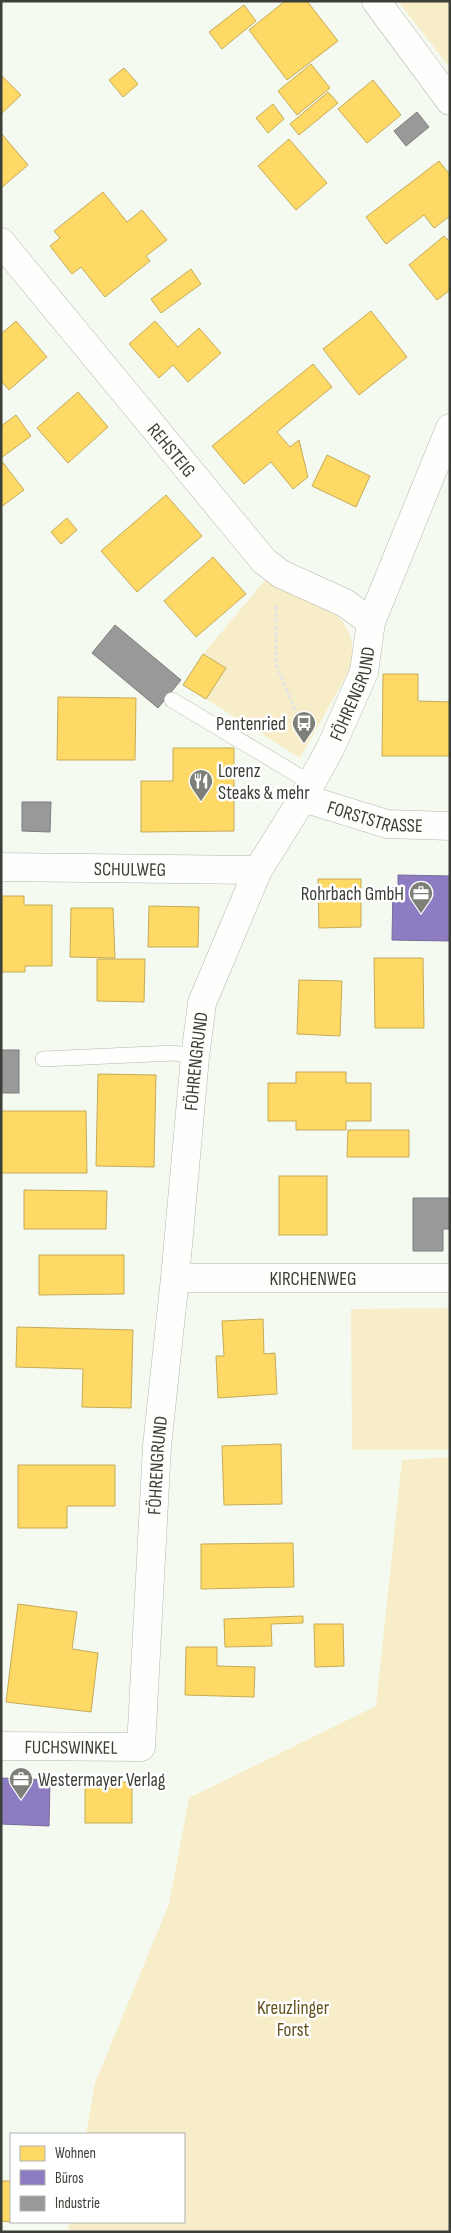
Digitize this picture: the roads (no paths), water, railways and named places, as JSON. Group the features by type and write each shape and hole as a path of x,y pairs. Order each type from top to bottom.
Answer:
{"street":[{"path":"376,1 450,101"},
{"name":"REHSTEIG","path":"1,242 264,561 281,574 345,604 371,622"},
{"name":"FÖHRENGRUND","path":"141,1747 157,1446 175,1278 194,1057 202,1003 258,870 307,791 331,747 364,672 371,622 450,428"},
{"name":"FORSTSTRASSE","path":"307,791 387,824 450,826"},
{"name":"SCHULWEG","path":"1,868 258,870"},
{"name":"KIRCHENWEG","path":"175,1278 450,1278"},
{"name":"FUCHSWINKEL","path":"1,1746 141,1747"}],"lane":[{"path":"172,700 307,791"},
{"path":"43,1059 174,1053 194,1057"}],"place":[{"name":"Pentenried","path":"304,744"},
{"name":"Lorenz Steaks & mehr","path":"201,802"},
{"name":"Rohrbach GmbH","path":"421,914"},
{"name":"Westermayer Verlag","path":"21,1800"}],"park label":[{"name":"Kreuzlinger Forst","path":"293,2018"}]}
